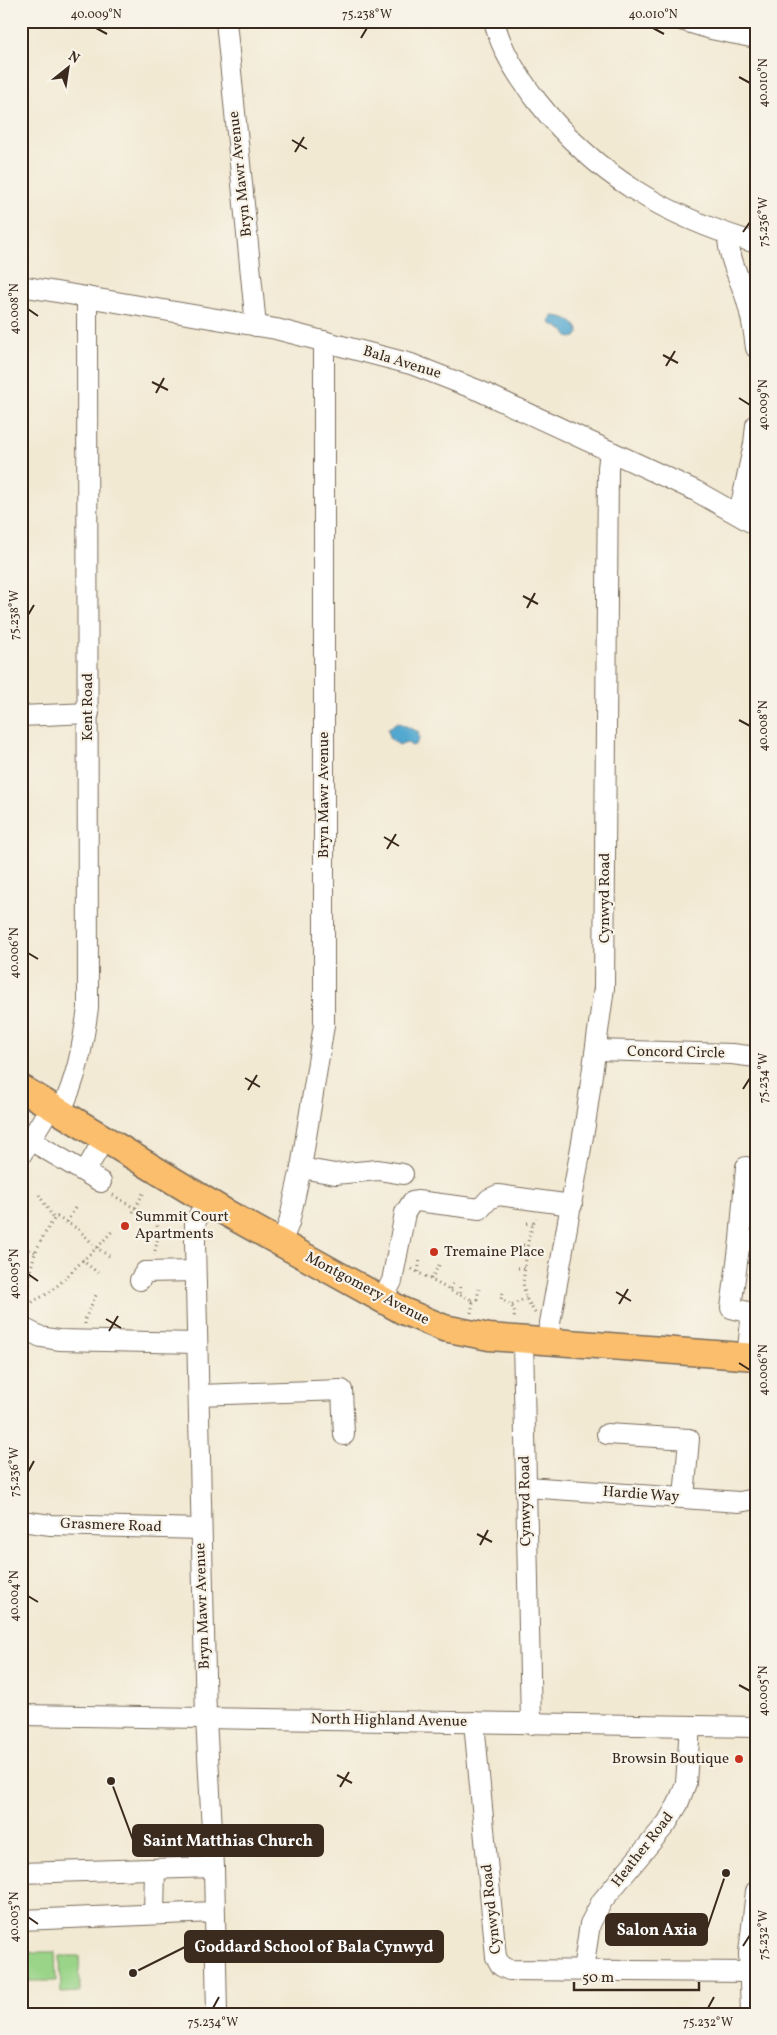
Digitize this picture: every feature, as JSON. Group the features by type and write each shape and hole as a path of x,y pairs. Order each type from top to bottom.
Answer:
{"main road":[{"name":"Montgomery Avenue","path":"21,1088 280,1243 403,1311 444,1328 490,1337 518,1330 549,1341 752,1357"}],"street":[{"name":"Bryn Mawr Avenue","path":"226,21 256,326"},
{"path":"494,21 502,47 523,83 574,144 596,163 647,198 695,222 728,235 756,243"},
{"path":"684,21 711,29 756,38"},
{"path":"728,235 730,255 753,325 756,348"},
{"name":"Bala Avenue","path":"21,286 276,329 373,353 444,376 696,491 756,525"},
{"name":"Kent Road","path":"26,1148 70,1093 83,1044 88,1008 87,297"},
{"name":"Bryn Mawr Avenue","path":"280,1243 289,1223 302,1168 324,1025 324,342"},
{"path":"739,514 754,444 756,425"},
{"name":"Cynwyd Road","path":"549,1341 550,1323 572,1205 597,1050 604,988 608,468 610,451"},
{"path":"21,716 89,713"},
{"name":"Concord Circle","path":"597,1050 732,1054 756,1057"},
{"path":"26,1148 93,1177 104,1139"},
{"path":"746,1167 748,1240 732,1308 754,1313 752,1357"},
{"path":"302,1168 335,1174 378,1170 404,1174"},
{"path":"382,1300 392,1281 405,1213 412,1202 417,1201 480,1210 490,1199 498,1195 572,1205"},
{"name":"Bryn Mawr Avenue","path":"207,1200 195,1223 195,1271 206,1718 214,1867 217,2014"},
{"path":"145,1276 195,1271"},
{"path":"22,1321 41,1337 59,1340 197,1343"},
{"name":"Cynwyd Road","path":"518,1330 522,1361 527,1487 530,1724"},
{"path":"199,1395 342,1390 344,1435"},
{"path":"608,1434 688,1439 684,1498"},
{"name":"Hardie Way","path":"527,1487 739,1502 756,1499"},
{"name":"Grasmere Road","path":"21,1521 51,1525 201,1529"},
{"name":"North Highland Avenue","path":"21,1715 756,1727"},
{"name":"Cynwyd Road","path":"474,1722 498,1962 501,1966 509,1970 750,1972"},
{"name":"Heather Road","path":"583,1970 590,1924 602,1901 667,1823 678,1804 686,1783 690,1726"},
{"path":"21,1873 214,1867"},
{"path":"154,1869 154,1914"},
{"path":"753,2013 750,1972 750,1930 756,1891"},
{"path":"21,1920 214,1912"}],"path":[{"path":"93,1177 105,1190 134,1210 156,1221 159,1234 145,1276"},
{"path":"134,1210 145,1190"},
{"path":"39,1195 54,1219"},
{"path":"67,1222 76,1206"},
{"path":"535,1314 526,1298 523,1283 533,1223 540,1216"},
{"path":"22,1321 29,1303 30,1271 35,1252 38,1243 54,1219 57,1217 78,1229 97,1248 109,1256"},
{"path":"527,1223 533,1223"},
{"path":"29,1303 46,1294 66,1278 82,1260 97,1248 114,1228"},
{"path":"21,1244 35,1252"},
{"path":"523,1245 528,1246"},
{"path":"418,1272 420,1259"},
{"path":"82,1260 98,1273"},
{"path":"396,1260 454,1293 460,1293 472,1301"},
{"path":"21,1265 30,1271"},
{"path":"431,1279 439,1265"},
{"path":"518,1268 526,1268"},
{"path":"450,1289 453,1283"},
{"path":"460,1286 460,1293"},
{"path":"472,1301 477,1299 479,1289"},
{"path":"85,1328 85,1319 97,1292"},
{"path":"503,1293 501,1299 512,1305 515,1311 518,1330"},
{"path":"512,1305 526,1298"},
{"path":"470,1314 472,1301"}],"green space":[{"path":"21,1952 55,1952 56,1981 21,1981"},
{"path":"60,1956 79,1956 80,1992 61,1993"}],"water":[{"path":"552,316 569,320 575,325 579,333 576,337 570,338 564,331 550,323"},
{"path":"397,722 419,732 418,736 420,737 416,744 412,746 406,742 399,745 389,738 388,729"}],"place":[{"name":"Summit Court Apartments","path":"125,1226"},
{"name":"Tremaine Place","path":"434,1252"},
{"name":"Browsin Boutique","path":"739,1759"},
{"name":"Saint Matthias Church","path":"111,1781"},
{"name":"Salon Axia","path":"726,1873"},
{"name":"Goddard School of Bala Cynwyd","path":"133,1973"}]}
